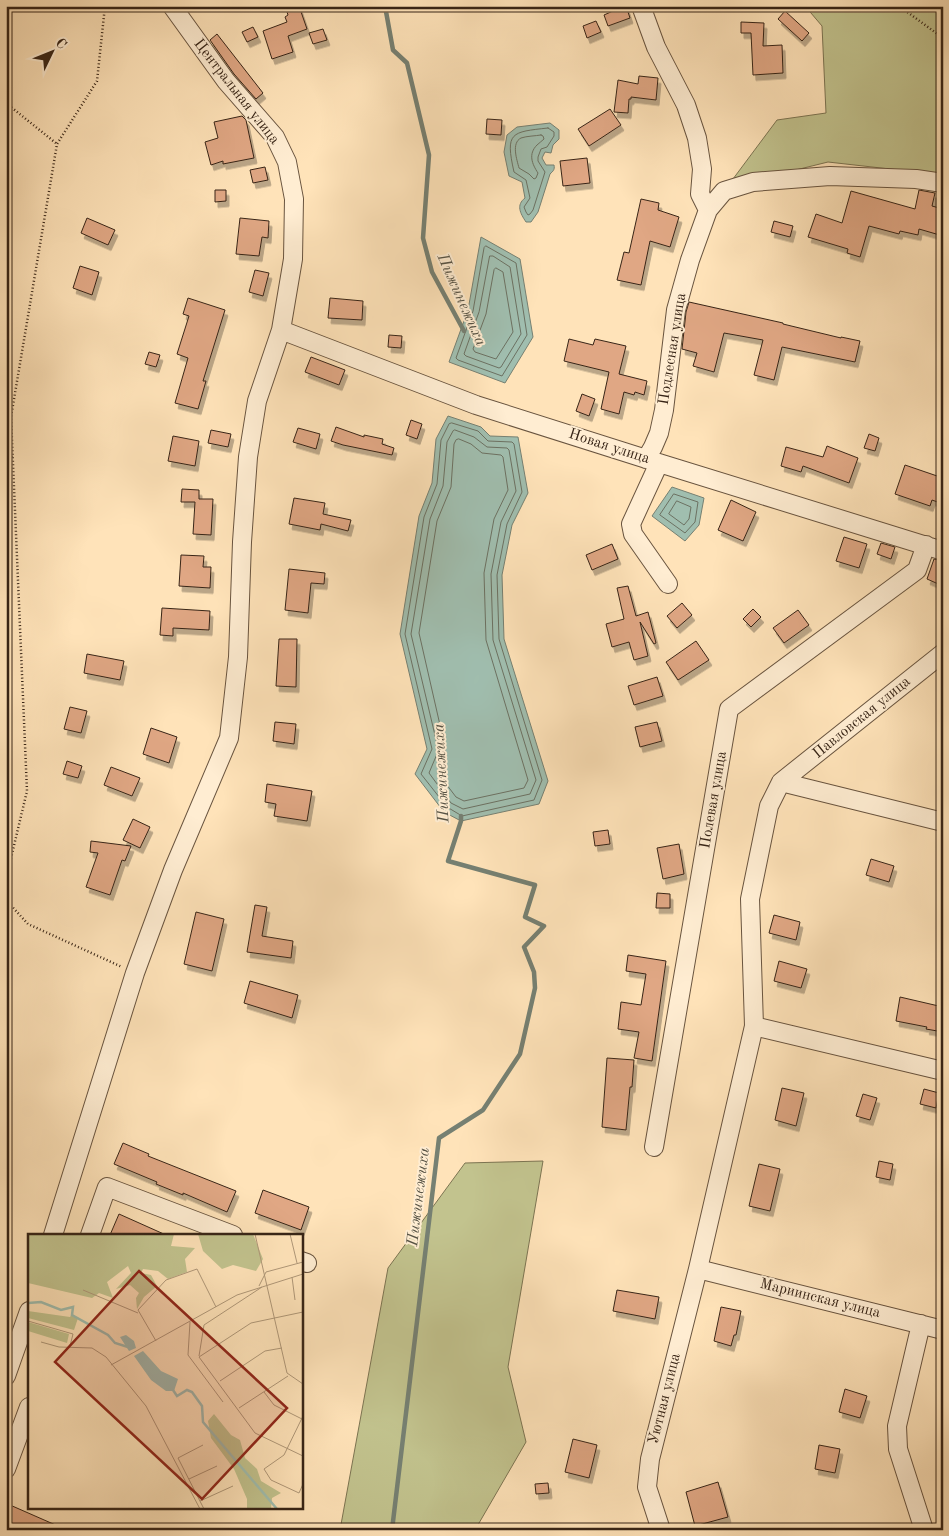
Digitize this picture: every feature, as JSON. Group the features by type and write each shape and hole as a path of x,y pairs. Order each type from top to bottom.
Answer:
{"street":[{"name":"Центральная улица","path":"53,1234 135,973 172,870 229,738 238,657 242,542 248,457 257,401 281,330 293,259 294,199 287,162 275,137 226,81 172,6"},
{"path":"641,6 656,47 686,105 697,138 702,170 700,194 708,210"},
{"name":"Подлесная улица","path":"668,584 634,534 631,524 652,461 653,447 659,433 664,410 676,310 690,260 708,210 724,191 753,182 830,176 916,179 943,183"},
{"name":"Новая улица","path":"281,330 476,405 943,551"},
{"name":"Полевая улица","path":"654,1148 729,709 918,570 926,545"},
{"name":"Павловская улица","path":"781,782 943,653"},
{"path":"781,782 943,822"},
{"name":"Уютная улица","path":"661,1530 647,1487 650,1459 698,1269 754,1026 750,900 769,806 781,782"},
{"path":"754,1026 943,1071"},
{"path":"90,1234 108,1187 230,1234"},
{"name":"Мариинская улица","path":"698,1269 943,1330"},
{"path":"6,1376 28,1314"},
{"path":"921,1324 897,1426 898,1449 924,1530"},
{"path":"6,1469 28,1409"}],"path":[{"path":"6,879 27,791 11,417 57,144 97,81 105,6"},
{"path":"899,6 943,38"},
{"path":"6,103 57,144"},
{"path":"6,453 13,458"},
{"path":"6,900 28,924 135,973"}],"green space":[{"path":"805,6 943,6 943,175 828,162 727,187 777,120 826,113 822,26"},
{"path":"543,1161 508,1367 526,1442 475,1530 340,1530 388,1268 465,1163"}],"water":[{"path":"550,123 559,130 559,139 553,145 551,153 545,152 542,158 546,165 554,165 554,169 550,174 538,212 531,222 526,222 520,209 521,203 525,198 522,182 509,176 504,152 507,135 517,127"},
{"path":"481,237 520,259 533,337 505,383 449,362 468,310"},
{"path":"448,416 481,427 490,436 518,437 528,493 512,525 502,575 504,639 548,781 539,804 461,821 444,812 415,774 427,749 400,634 419,516 432,483 436,439"},
{"path":"672,487 704,498 699,525 685,541 652,516"}],"building":[{"path":"285,6 299,6 307,29 288,36 293,52 272,59 263,31 287,22 285,17 288,15"},
{"path":"611,6 626,6 630,18 608,26 604,15 613,11"},
{"path":"785,11 809,33 802,41 778,19"},
{"path":"596,21 601,32 587,38 583,26"},
{"path":"741,22 764,23 763,46 782,45 783,73 753,75 751,33 741,33"},
{"path":"253,27 258,37 247,42 242,32"},
{"path":"323,29 327,40 313,44 309,33"},
{"path":"217,34 263,93 256,99 234,74 210,40"},
{"path":"639,76 658,78 656,100 631,97 629,99 628,113 614,112 618,80 638,84"},
{"path":"610,109 621,125 589,146 578,129"},
{"path":"242,116 246,120 254,158 223,164 223,161 211,165 205,142 218,138 214,122"},
{"path":"487,119 502,120 501,135 486,134"},
{"path":"587,158 590,183 563,186 560,161"},
{"path":"265,167 268,180 253,183 250,170"},
{"path":"215,190 226,190 226,201 215,202"},
{"path":"919,190 935,193 932,206 943,209 943,236 919,229 918,235 900,231 899,234 869,226 860,257 847,253 848,249 808,237 816,214 842,223 851,191 915,209"},
{"path":"641,199 659,203 658,210 679,217 670,247 650,241 641,285 617,280 624,252 629,253"},
{"path":"87,218 115,230 108,245 81,233"},
{"path":"240,218 269,221 268,238 262,237 259,256 236,254"},
{"path":"774,221 793,226 790,237 771,232"},
{"path":"80,266 99,272 92,295 73,288"},
{"path":"255,270 269,273 263,296 249,292"},
{"path":"188,298 225,310 203,381 206,381 198,409 175,403 188,358 177,354 189,316 183,314"},
{"path":"330,298 363,301 362,320 328,318"},
{"path":"689,302 860,341 855,362 782,347 774,380 754,375 763,340 724,333 714,372 693,366 697,353 682,349"},
{"path":"389,335 402,336 401,348 388,347"},
{"path":"569,339 593,345 595,339 626,346 619,374 647,381 644,395 635,392 634,395 624,392 619,414 601,409 609,372 564,361"},
{"path":"149,352 160,355 156,367 145,364"},
{"path":"311,357 345,370 339,385 305,372"},
{"path":"582,394 595,399 589,416 576,411"},
{"path":"411,420 422,424 417,439 406,435"},
{"path":"336,427 364,437 364,435 383,439 382,444 394,448 392,455 331,441"},
{"path":"298,428 320,434 316,449 293,442"},
{"path":"211,430 231,434 228,447 208,443"},
{"path":"869,434 879,438 875,451 864,448"},
{"path":"173,436 199,441 195,466 168,461"},
{"path":"827,446 858,458 849,483 803,466 801,472 781,466 786,447 823,457"},
{"path":"905,465 943,478 943,504 932,500 930,506 895,494"},
{"path":"182,489 199,490 199,499 213,499 211,535 193,534 195,502 181,502"},
{"path":"294,498 325,503 323,514 351,520 348,531 321,524 320,530 289,524"},
{"path":"731,500 756,512 743,541 718,530"},
{"path":"844,537 867,544 859,568 836,561"},
{"path":"881,543 895,547 891,559 877,554"},
{"path":"612,544 618,559 592,570 586,555"},
{"path":"181,555 204,556 203,567 211,567 210,588 179,586"},
{"path":"934,559 943,561 943,586 927,579"},
{"path":"289,569 325,573 324,584 311,583 308,613 285,610"},
{"path":"628,586 636,616 648,612 656,643 654,644 640,622 648,656 634,660 629,642 612,647 606,624 624,619 617,588"},
{"path":"682,603 692,615 677,628 667,616"},
{"path":"162,608 210,611 209,630 173,628 173,636 160,635"},
{"path":"753,609 761,617 751,627 743,619"},
{"path":"798,610 809,625 784,643 773,628"},
{"path":"279,639 297,639 296,687 276,686"},
{"path":"696,641 709,660 678,680 666,662"},
{"path":"87,654 124,661 120,680 84,673"},
{"path":"657,677 663,696 634,705 628,686"},
{"path":"70,707 87,711 81,733 64,729"},
{"path":"275,722 296,724 294,744 273,741"},
{"path":"657,722 662,741 640,747 635,727"},
{"path":"151,728 177,737 169,763 143,754"},
{"path":"67,761 82,766 78,778 63,774"},
{"path":"111,767 140,778 132,796 104,785"},
{"path":"267,784 312,791 307,821 274,816 276,804 265,802"},
{"path":"133,819 150,827 140,848 123,840"},
{"path":"608,830 610,844 595,846 593,832"},
{"path":"91,841 131,846 125,861 122,860 110,895 86,887 98,853 90,852"},
{"path":"679,844 684,874 663,879 657,848"},
{"path":"871,859 894,866 889,882 866,875"},
{"path":"657,893 670,894 670,908 656,908"},
{"path":"255,905 267,907 262,936 293,941 291,958 247,952"},
{"path":"196,912 224,919 212,971 184,964"},
{"path":"774,915 800,922 796,940 769,933"},
{"path":"628,955 666,961 652,1061 634,1058 639,1032 618,1029 621,1002 641,1005 646,974 626,971"},
{"path":"779,961 807,969 801,988 774,981"},
{"path":"250,981 298,995 292,1018 244,1003"},
{"path":"900,997 943,1007 943,1032 896,1021"},
{"path":"607,1058 634,1060 626,1130 602,1127"},
{"path":"782,1088 804,1093 796,1126 775,1120"},
{"path":"924,1089 939,1093 936,1108 920,1104"},
{"path":"863,1094 877,1098 870,1120 856,1116"},
{"path":"123,1143 149,1154 148,1156 236,1191 227,1212 183,1193 183,1195 156,1184 157,1182 114,1164"},
{"path":"879,1161 893,1164 890,1180 876,1177"},
{"path":"759,1164 780,1169 770,1211 749,1206"},
{"path":"263,1190 309,1207 301,1230 255,1213"},
{"path":"119,1214 164,1234 110,1234"},
{"path":"617,1290 659,1297 655,1319 613,1311"},
{"path":"721,1307 741,1311 736,1335 734,1335 731,1346 714,1341"},
{"path":"845,1389 867,1396 860,1418 839,1412"},
{"path":"573,1439 597,1445 589,1478 565,1472"},
{"path":"819,1445 840,1449 835,1473 815,1469"},
{"path":"718,1482 728,1517 695,1526 686,1492"},
{"path":"548,1483 549,1493 536,1494 535,1484"},
{"path":"10,1505 67,1530 6,1530 6,1514"}],"waterway":[{"name":"Пижинежиха","path":"385,6 393,50 407,63 429,155 423,238 432,272 464,331"},
{"name":"Пижинежиха","path":"392,1530 439,1138 483,1110 520,1054 535,988 534,972 524,947 544,926 525,917 535,885 448,861 461,816"}]}
